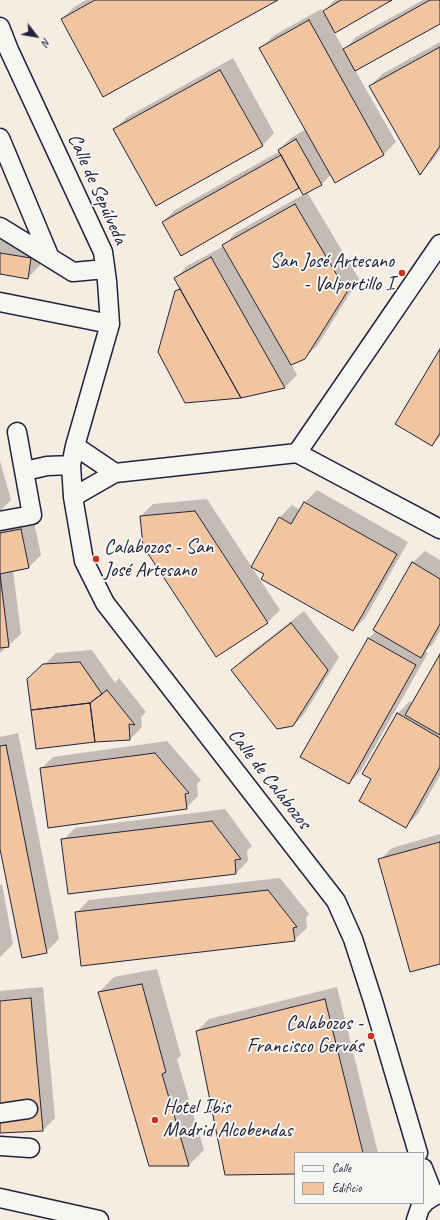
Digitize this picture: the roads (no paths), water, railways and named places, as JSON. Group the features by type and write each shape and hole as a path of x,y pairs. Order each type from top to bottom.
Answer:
{"street":[{"name":"Calle de Sepúlveda","path":"0,27 5,50 103,252 110,324 75,446"},
{"path":"0,138 50,258"},
{"path":"0,227 73,272 105,269"},
{"path":"297,453 440,244"},
{"path":"0,302 110,324"},
{"path":"0,521 32,515 17,432"},
{"path":"75,446 115,473"},
{"name":"Calle de Calabozos","path":"75,446 71,465 73,497 84,561 105,604 336,901 353,940 374,1001 418,1152"},
{"path":"73,497 115,473 297,453 440,529"},
{"path":"25,471 47,466 71,465"},
{"path":"0,1113 28,1109"},
{"path":"0,1146 30,1148"},
{"path":"424,1170 437,1195 424,1203"},
{"path":"0,1198 99,1220"},
{"path":"416,1220 420,1208 423,1204"}],"place":[{"name":"San José Artesano - Valportillo I","path":"402,273"},
{"name":"Calabozos - San José Artesano","path":"96,559"},
{"name":"Calabozos - Francisco Gervás","path":"371,1036"},
{"name":"Hotel Ibis Madrid Alcobendas","path":"155,1120"}]}
